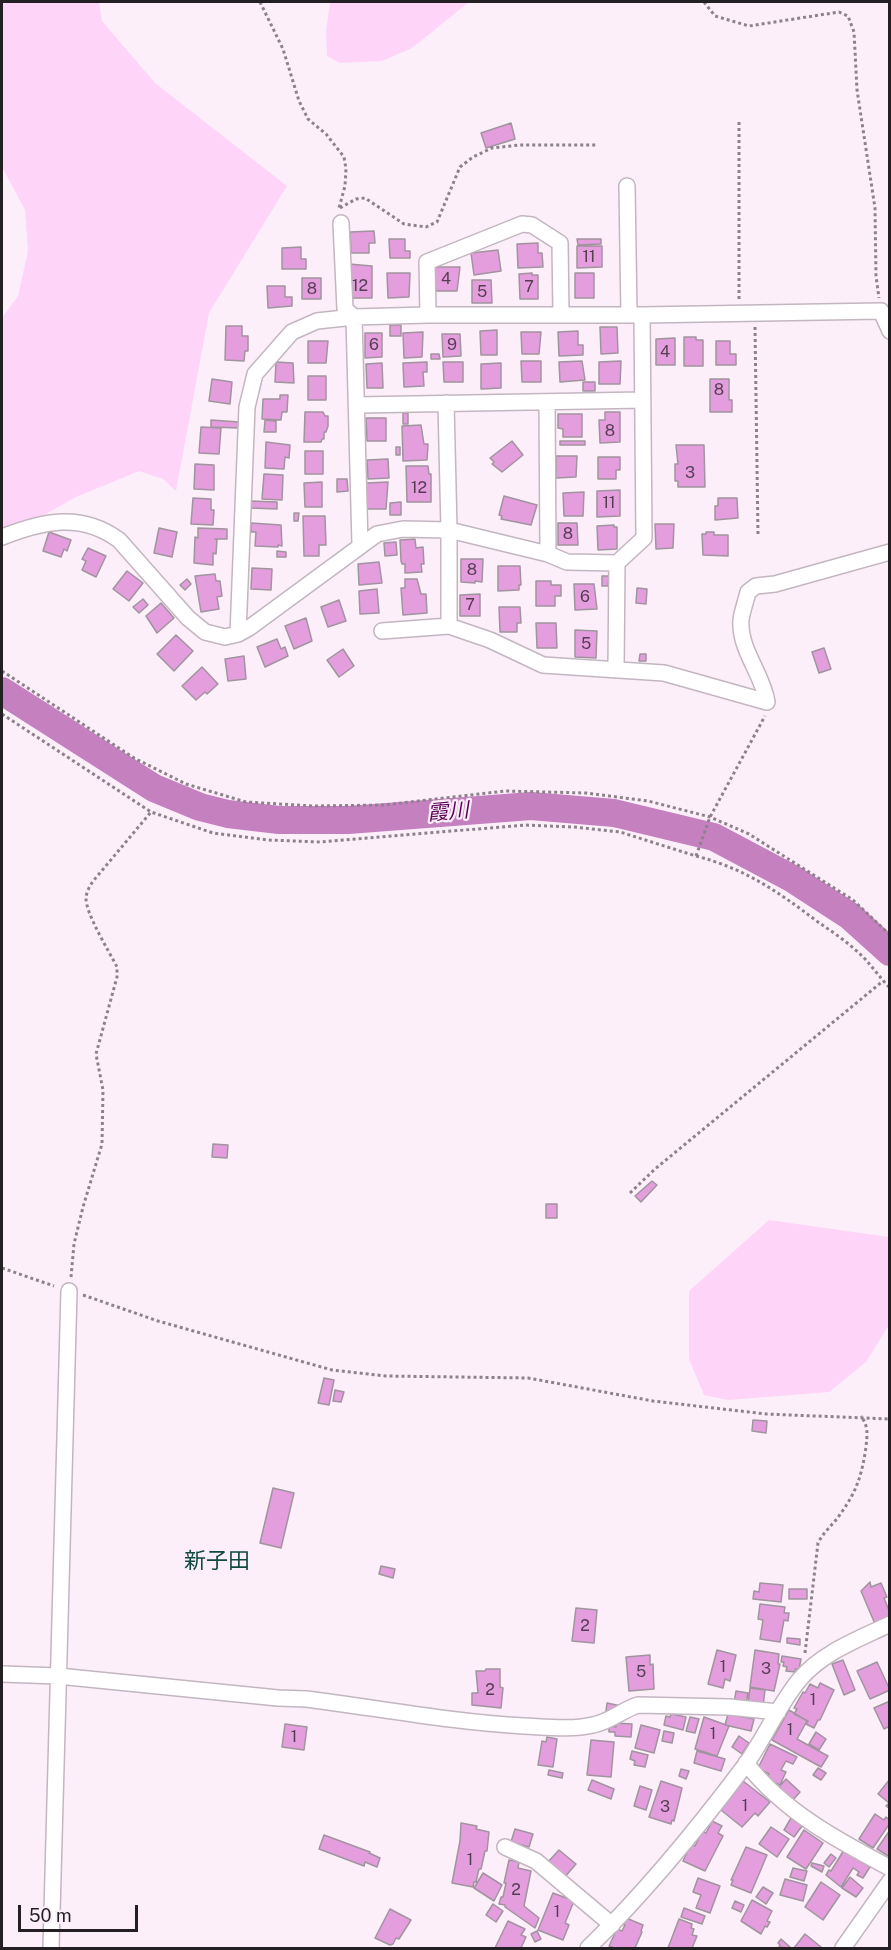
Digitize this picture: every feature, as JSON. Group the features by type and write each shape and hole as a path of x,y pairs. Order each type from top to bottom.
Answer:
{"street":[{"path":"2,537 28,527 60,521 93,525 107,531 119,540 188,618 205,632 225,637 249,628 377,534 403,529 450,530 548,554 567,561 617,563 644,538 643,400 627,186"},
{"path":"340,216 345,309 354,317 360,546"},
{"path":"428,315 428,262 522,224 532,225 560,243 561,314"},
{"path":"238,634 247,406 255,374 292,332 317,321 354,317 881,311 890,331"},
{"path":"357,405 643,400"},
{"path":"547,402 548,554"},
{"path":"446,403 450,530 449,626"},
{"path":"382,631 449,626 490,640 543,665 670,675 767,702 742,635 741,620 748,592 756,586 784,582 890,552"},
{"path":"616,669 617,563"},
{"path":"51,1948 69,1291"},
{"path":"588,1948 612,1925 684,1842 746,1763 800,1679 841,1647 890,1624"},
{"path":"2,1674 58,1676 306,1699 478,1723 554,1727 591,1726 610,1720 638,1705 729,1707 778,1713"},
{"path":"746,1763 761,1782 804,1819 890,1868"},
{"path":"505,1847 536,1861 612,1925"},
{"path":"843,1948 890,1881"}],"path":[{"path":"260,2 283,49 299,101 308,119 326,134 344,157 345,186 340,216"},
{"path":"704,2 715,16 748,26 839,12 848,16 854,32 857,90 875,208 876,276 881,311"},
{"path":"739,122 739,314"},
{"path":"340,216 356,199 365,198 404,224 426,227 437,222 460,167 492,148 519,145 598,145"},
{"path":"755,313 758,535"},
{"path":"2,670 134,758 186,784 246,802 313,806 384,805 505,791 586,793 648,801 710,817 749,834 853,900 890,935"},
{"path":"696,856 707,823 765,717 767,702"},
{"path":"2,714 151,812 213,833 267,840 320,842 525,825 574,827 620,832 723,863 746,873 788,899 843,940 865,959 890,988"},
{"path":"69,1291 74,1244 102,1144 103,1090 96,1054 117,977 117,967 88,910 86,898 90,885 151,812"},
{"path":"630,1193 656,1168 883,981"},
{"path":"2,1269 158,1321 332,1370 386,1376 528,1378 653,1401 732,1410 890,1419"},
{"path":"808,1671 804,1663 818,1543 841,1514 858,1486 863,1469 868,1431 867,1423 861,1416"}],"shaded area":[{"path":"2,2 99,2 102,21 155,83 287,186 209,313 176,491 163,479 139,471 76,497 2,539 2,318 18,296 28,251 25,210 2,167"},
{"path":"330,2 469,2 412,48 382,61 340,63 327,56 326,31"},
{"path":"769,1220 889,1237 889,1327 866,1362 829,1392 728,1400 704,1395 689,1359 689,1291"}],"building":[{"path":"511,123 515,139 486,148 481,133"},
{"path":"374,231 375,243 369,243 369,253 351,253 350,232"},
{"path":"389,239 405,239 405,251 410,251 410,258 390,258"},
{"path":"577,239 601,239 601,244 578,245"},
{"path":"538,243 538,253 542,253 543,267 518,268 517,244"},
{"path":"577,246 602,246 602,267 577,268"},
{"path":"301,247 301,259 306,259 306,269 282,269 282,248"},
{"path":"498,250 501,271 474,275 471,253"},
{"path":"349,264 372,266 372,298 349,298"},
{"path":"434,267 460,267 457,291 434,291"},
{"path":"387,273 410,273 409,297 388,298"},
{"path":"532,273 532,275 538,275 538,299 520,299 519,274"},
{"path":"575,273 594,273 594,298 575,298"},
{"path":"302,278 321,278 321,299 302,299"},
{"path":"472,280 491,280 492,303 472,303"},
{"path":"267,286 285,286 285,297 292,297 292,306 268,308"},
{"path":"390,325 401,325 401,336 390,336"},
{"path":"226,326 242,326 242,336 248,336 248,351 245,351 244,361 225,360"},
{"path":"600,327 617,327 618,353 601,354"},
{"path":"497,330 497,355 481,355 480,331"},
{"path":"578,331 578,345 583,345 583,355 559,356 558,332"},
{"path":"423,332 422,357 404,358 403,333"},
{"path":"521,332 541,332 539,354 522,354"},
{"path":"365,333 382,333 382,357 365,358"},
{"path":"442,334 460,334 461,356 443,357"},
{"path":"684,337 696,337 696,340 703,340 703,366 684,366"},
{"path":"675,338 675,365 656,365 656,339"},
{"path":"308,341 328,341 326,363 308,363"},
{"path":"716,341 730,341 730,354 736,354 736,365 716,365"},
{"path":"431,354 439,354 440,359 431,359"},
{"path":"521,361 541,361 541,382 522,382"},
{"path":"582,361 585,380 560,382 559,362"},
{"path":"621,361 620,384 599,384 599,362"},
{"path":"276,362 293,363 294,383 275,382"},
{"path":"427,362 427,372 423,372 424,386 404,387 403,363"},
{"path":"443,362 463,362 463,382 444,382"},
{"path":"382,363 383,388 367,388 366,364"},
{"path":"501,363 501,388 481,389 481,364"},
{"path":"308,376 326,376 326,400 308,400"},
{"path":"212,379 232,382 230,404 209,401"},
{"path":"710,379 729,379 729,400 732,400 732,412 710,412"},
{"path":"583,382 595,382 595,391 583,391"},
{"path":"280,395 288,395 287,412 282,412 281,420 262,419 263,399 280,399"},
{"path":"305,412 323,412 325,416 328,416 328,426 321,442 304,442"},
{"path":"605,412 620,412 620,442 600,443 599,420 605,420"},
{"path":"403,413 408,413 408,424 403,424"},
{"path":"558,414 582,414 582,437 563,437 563,429 558,428"},
{"path":"366,418 386,418 386,441 367,441"},
{"path":"211,420 239,422 238,428 211,427"},
{"path":"265,420 276,421 276,432 264,432"},
{"path":"421,425 424,444 428,444 427,460 403,461 402,426"},
{"path":"201,427 221,428 219,454 199,453"},
{"path":"512,441 523,455 502,472 492,464 494,462 490,458"},
{"path":"560,441 585,441 585,445 560,445"},
{"path":"266,442 290,445 289,458 285,457 284,469 265,468"},
{"path":"676,445 704,445 705,487 678,487 678,481 675,481 675,464 678,464"},
{"path":"396,447 400,447 400,455 396,455"},
{"path":"305,451 323,451 323,474 305,474"},
{"path":"556,456 577,456 576,477 556,478"},
{"path":"598,457 620,457 620,470 616,470 616,479 598,479"},
{"path":"388,459 389,478 368,479 367,460"},
{"path":"195,464 214,465 214,490 194,489"},
{"path":"406,466 428,466 429,474 431,474 431,502 407,502"},
{"path":"264,474 283,475 282,500 262,499"},
{"path":"337,479 347,479 348,491 337,492"},
{"path":"322,482 322,507 305,507 304,483"},
{"path":"388,482 386,509 366,509 366,483"},
{"path":"620,490 620,516 597,517 597,491"},
{"path":"584,492 583,516 564,516 563,493"},
{"path":"504,496 537,505 531,525 501,519 502,516 499,515"},
{"path":"193,498 211,499 211,510 214,510 213,525 191,524"},
{"path":"718,498 737,498 738,518 715,520 715,506 718,506"},
{"path":"251,501 277,502 277,509 251,508"},
{"path":"401,502 401,515 390,515 390,503"},
{"path":"294,513 299,513 298,521 294,521"},
{"path":"303,516 325,516 326,545 319,545 319,556 304,556"},
{"path":"251,523 281,525 282,546 255,546 256,532 251,532"},
{"path":"558,523 577,523 578,545 558,545"},
{"path":"655,524 674,524 673,548 656,549"},
{"path":"614,525 617,527 617,549 598,550 597,526"},
{"path":"159,528 177,532 172,557 154,553"},
{"path":"198,528 227,529 227,539 215,539 217,540 216,554 213,553 213,565 194,563 195,537 198,538"},
{"path":"49,532 71,540 67,551 64,549 61,557 43,551"},
{"path":"714,532 714,535 728,535 728,556 703,555 702,534"},
{"path":"415,539 416,548 423,547 422,572 405,573 405,564 401,561 400,540"},
{"path":"396,542 397,555 385,556 384,543"},
{"path":"88,548 106,556 96,577 82,570 86,561 82,559"},
{"path":"277,551 286,552 286,557 277,557"},
{"path":"461,559 483,559 482,582 461,582"},
{"path":"379,562 382,583 359,585 358,564"},
{"path":"498,566 520,566 519,590 498,591"},
{"path":"252,568 272,569 271,590 251,589"},
{"path":"127,571 143,583 129,601 113,589"},
{"path":"215,574 216,581 220,581 222,596 217,597 219,609 201,612 195,576"},
{"path":"602,576 609,576 608,586 602,586"},
{"path":"187,579 191,584 185,590 180,585"},
{"path":"405,579 417,579 421,594 426,594 427,613 403,615 401,588 405,588"},
{"path":"536,581 551,581 551,585 561,585 561,596 555,596 555,606 536,606"},
{"path":"574,584 594,584 597,609 575,610"},
{"path":"637,588 647,589 646,604 636,603"},
{"path":"377,589 379,613 360,614 359,591"},
{"path":"480,594 480,616 460,616 460,595"},
{"path":"143,599 148,605 139,613 133,607"},
{"path":"339,600 346,621 328,627 321,607"},
{"path":"161,603 174,618 157,633 146,616"},
{"path":"499,607 520,607 521,623 517,623 517,632 500,632"},
{"path":"306,618 312,641 294,649 285,626"},
{"path":"536,623 556,623 557,648 537,648"},
{"path":"575,630 597,631 596,658 575,657"},
{"path":"176,635 193,651 174,671 157,654"},
{"path":"277,639 281,649 285,647 288,656 265,667 257,647"},
{"path":"824,648 831,669 819,673 812,652"},
{"path":"343,649 354,666 339,677 327,660"},
{"path":"640,654 646,654 646,661 639,661"},
{"path":"244,656 246,679 228,681 225,659"},
{"path":"202,667 218,684 196,700 182,686"},
{"path":"213,1144 228,1145 227,1158 212,1157"},
{"path":"652,1181 657,1185 641,1202 635,1196"},
{"path":"546,1204 557,1204 557,1218 546,1218"},
{"path":"324,1378 334,1380 329,1405 318,1403"},
{"path":"335,1390 344,1392 341,1402 333,1401"},
{"path":"753,1420 767,1421 766,1433 752,1431"},
{"path":"273,1488 294,1493 281,1548 260,1543"},
{"path":"381,1566 395,1569 393,1578 379,1574"},
{"path":"870,1582 871,1587 881,1583 890,1613 890,1617 875,1624 861,1591"},
{"path":"760,1583 783,1585 781,1602 753,1599 754,1591 759,1592"},
{"path":"789,1589 807,1589 807,1599 789,1599"},
{"path":"760,1604 785,1607 784,1613 789,1613 788,1621 784,1620 780,1642 760,1639 763,1620 758,1619"},
{"path":"576,1608 597,1610 594,1643 572,1641"},
{"path":"787,1638 800,1639 800,1645 787,1643"},
{"path":"717,1650 736,1655 730,1681 725,1679 723,1688 708,1684"},
{"path":"755,1650 779,1654 778,1664 780,1664 774,1691 750,1687"},
{"path":"650,1655 650,1665 653,1664 654,1689 629,1691 626,1657"},
{"path":"782,1656 801,1659 799,1669 795,1669 795,1672 786,1671 787,1667 783,1666 784,1662 781,1662"},
{"path":"843,1660 855,1690 844,1695 832,1664"},
{"path":"877,1662 890,1690 870,1699 857,1671"},
{"path":"500,1669 500,1687 503,1688 501,1708 472,1705 472,1693 478,1693 476,1671"},
{"path":"820,1683 834,1690 814,1728 806,1724 808,1721 794,1714 797,1709 794,1708 810,1684 818,1688"},
{"path":"750,1688 765,1690 763,1706 748,1704"},
{"path":"736,1691 748,1693 746,1704 734,1703"},
{"path":"890,1701 890,1726 884,1729 874,1708"},
{"path":"607,1703 621,1706 616,1713 606,1711"},
{"path":"789,1710 807,1721 797,1739 828,1756 821,1767 772,1740"},
{"path":"671,1714 686,1717 683,1730 664,1725 666,1716 670,1717"},
{"path":"728,1714 754,1719 751,1731 725,1725"},
{"path":"690,1717 699,1719 695,1733 686,1731"},
{"path":"704,1717 729,1726 717,1756 695,1749"},
{"path":"616,1723 632,1724 631,1737 615,1736 615,1732 609,1732 609,1726 616,1727"},
{"path":"285,1724 307,1727 304,1750 282,1747"},
{"path":"641,1725 660,1730 654,1753 635,1748"},
{"path":"664,1731 674,1733 672,1743 662,1741"},
{"path":"816,1732 826,1739 819,1750 809,1744"},
{"path":"739,1736 749,1743 742,1754 732,1747"},
{"path":"547,1737 557,1739 553,1767 538,1765 542,1741 546,1742"},
{"path":"591,1740 614,1742 611,1777 587,1775"},
{"path":"770,1744 797,1757 793,1764 786,1761 781,1770 786,1772 780,1785 766,1779 769,1774 758,1768"},
{"path":"632,1751 648,1755 645,1767 634,1765 635,1761 630,1759"},
{"path":"697,1751 725,1759 721,1771 694,1763"},
{"path":"818,1768 826,1773 821,1780 813,1775"},
{"path":"681,1769 689,1771 686,1779 679,1776"},
{"path":"549,1770 563,1773 562,1778 548,1775"},
{"path":"786,1779 800,1792 792,1801 778,1788"},
{"path":"890,1779 890,1809 886,1806 889,1803 878,1794"},
{"path":"592,1780 614,1789 611,1799 588,1790"},
{"path":"661,1781 682,1788 674,1821 672,1820 671,1824 649,1817"},
{"path":"743,1781 770,1802 758,1816 755,1813 742,1827 721,1810"},
{"path":"640,1786 652,1790 646,1810 634,1806"},
{"path":"875,1814 884,1820 886,1817 890,1823 873,1848 859,1839"},
{"path":"791,1818 802,1826 794,1837 784,1830"},
{"path":"712,1821 722,1826 718,1833 723,1836 705,1871 683,1861 691,1844 695,1846 702,1831 706,1833"},
{"path":"461,1823 477,1826 476,1829 489,1832 487,1851 485,1851 481,1869 479,1869 473,1887 452,1883"},
{"path":"771,1827 789,1839 777,1857 759,1844"},
{"path":"515,1829 533,1834 529,1847 511,1842"},
{"path":"804,1830 823,1843 806,1869 787,1857"},
{"path":"890,1830 890,1857 877,1849"},
{"path":"324,1835 380,1858 377,1867 365,1862 364,1866 319,1849"},
{"path":"746,1847 767,1855 751,1893 731,1885 733,1880 731,1880"},
{"path":"559,1850 576,1864 564,1878 547,1863"},
{"path":"844,1850 870,1867 863,1878 857,1875 859,1872 853,1868 841,1887 826,1875"},
{"path":"831,1854 836,1858 829,1867 824,1863"},
{"path":"509,1860 519,1862 518,1868 531,1871 524,1906 539,1918 535,1928 505,1905 499,1904 503,1897"},
{"path":"812,1863 824,1866 822,1872 811,1866"},
{"path":"793,1868 807,1871 804,1881 790,1877"},
{"path":"483,1873 502,1885 494,1901 474,1888"},
{"path":"850,1877 863,1888 856,1897 842,1888"},
{"path":"698,1878 720,1886 710,1913 696,1908 701,1895 693,1892"},
{"path":"785,1879 807,1885 803,1901 780,1895"},
{"path":"821,1882 840,1895 823,1920 805,1907"},
{"path":"763,1887 773,1893 766,1904 756,1897"},
{"path":"553,1893 574,1901 565,1923 569,1925 563,1940 538,1930"},
{"path":"752,1900 772,1911 767,1921 770,1922 761,1934 741,1921"},
{"path":"735,1901 744,1905 741,1912 732,1908"},
{"path":"493,1904 503,1911 496,1922 486,1915"},
{"path":"684,1908 705,1916 702,1924 681,1917"},
{"path":"390,1909 411,1920 399,1939 396,1938 390,1945 375,1938"},
{"path":"626,1918 643,1925 635,1948 609,1946 617,1929 622,1931 625,1925 622,1924"},
{"path":"679,1919 692,1924 691,1928 694,1929 692,1935 697,1936 692,1948 668,1948"},
{"path":"508,1921 525,1929 521,1935 526,1937 521,1948 495,1948"},
{"path":"537,1931 541,1939 535,1942 531,1934"},
{"path":"805,1934 821,1947 794,1948"},
{"path":"781,1939 790,1947 779,1947 778,1943"}],"waterway":[{"name":"霞川","path":"2,691 154,788 200,807 228,814 279,820 348,820 531,806 614,813 714,837 793,879 850,916 890,952"}],"district":[{"name":"新子田","path":"217,1561"}]}
